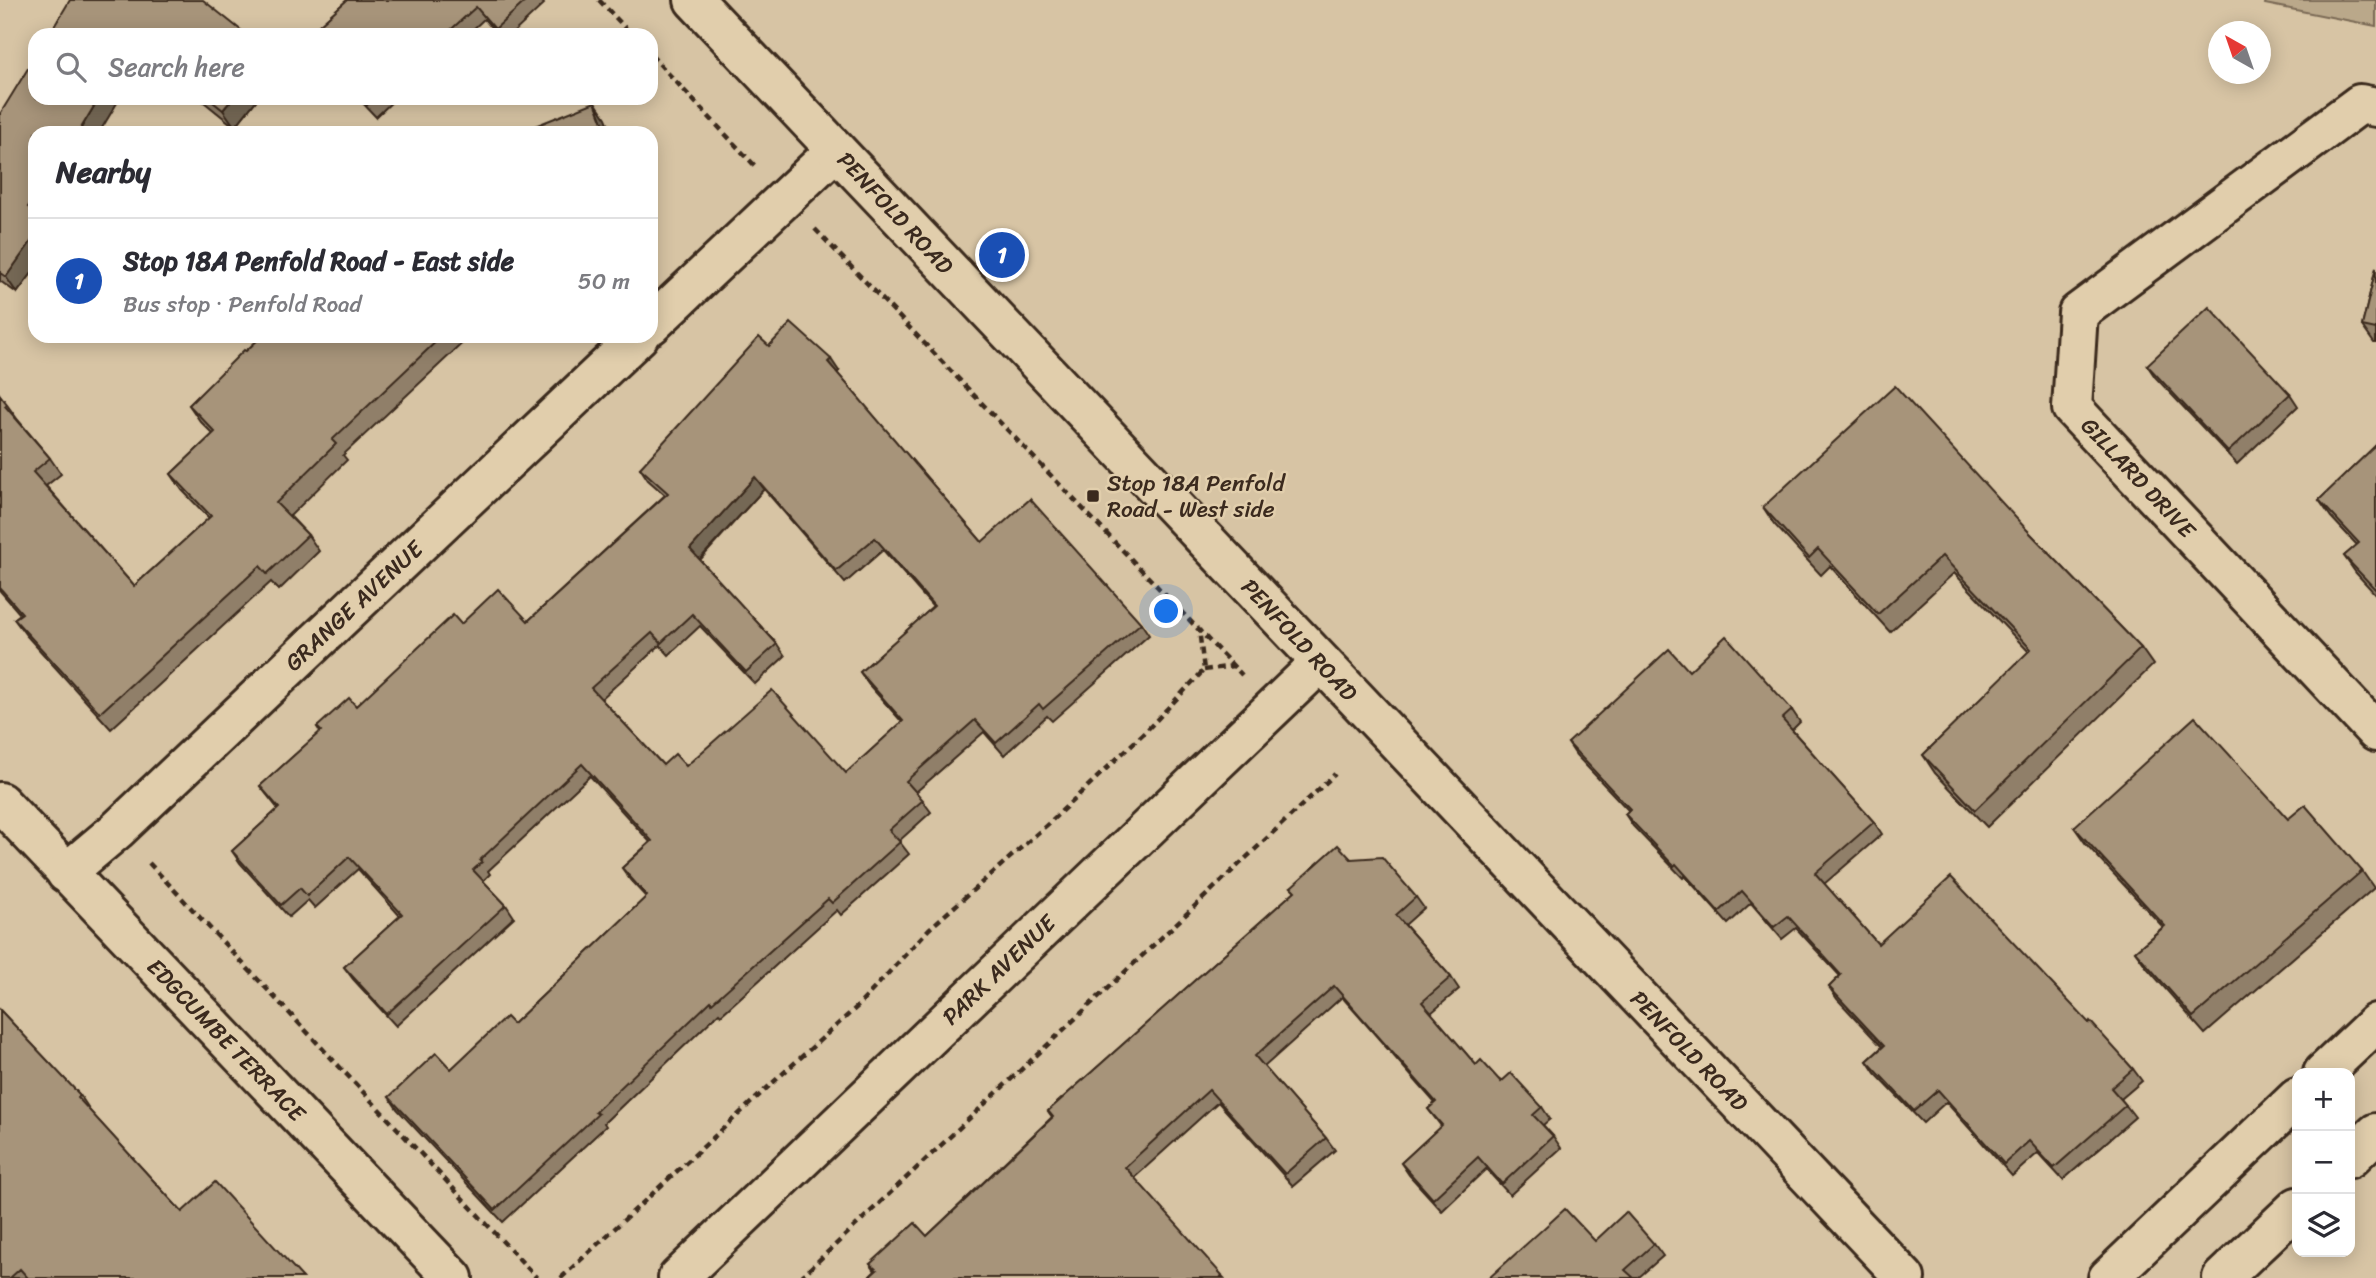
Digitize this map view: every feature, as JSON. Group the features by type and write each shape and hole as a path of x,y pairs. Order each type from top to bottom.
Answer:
{"street":[{"name":"PENFOLD ROAD","path":"694,0 1905,1278"},
{"name":"GILLARD DRIVE","path":"2376,107 2360,104 2078,313 2072,408 2376,732"},
{"path":"658,318 836,150"},
{"name":"GRANGE AVENUE","path":"66,873 117,830 632,343"},
{"name":"PARK AVENUE","path":"678,1278 1320,663"},
{"name":"EDGCUMBE TERRACE","path":"0,802 453,1278"},
{"path":"2328,1068 2376,1023"},
{"path":"2108,1278 2292,1103"},
{"path":"2355,1153 2376,1133"},
{"path":"2222,1278 2292,1212"}],"path":[{"path":"599,0 625,28"},
{"path":"658,62 1242,675"},
{"path":"1199,629 1204,670"},
{"path":"561,1278 858,1006 929,929 1048,824 1146,731 1204,670 1233,666"},
{"path":"800,1278 1335,774"},
{"path":"117,830 537,1278"}],"shaded area":[{"path":"2266,0 2376,0 2376,26 2265,4"}],"building":[{"path":"70,0 203,0 238,28 53,28"},
{"path":"347,0 527,0 496,28 476,7 453,28 316,28"},
{"path":"28,68 28,105 95,105 82,126 28,126 28,246 6,277 0,273 0,114"},
{"path":"588,105 596,105 604,126 535,126"},
{"path":"2376,268 2376,329 2362,326"},
{"path":"2209,307 2290,394 2228,452 2147,365"},
{"path":"791,323 831,359 828,362 982,542 1030,499 1141,623 1043,709 1039,704 996,743 975,720 906,781 923,800 889,830 900,842 832,903 828,899 712,1003 711,1001 595,1112 598,1114 495,1210 389,1097 436,1053 451,1069 506,1017 513,1024 647,896 622,868 652,841 582,764 480,860 482,862 473,870 506,905 387,1014 344,967 402,914 349,857 307,896 300,888 281,905 232,851 279,808 260,786 321,731 317,727 349,698 356,706 453,615 461,624 498,589 528,621 668,493 640,468 759,337 769,346","holes":["755,477 836,571 875,538 934,606 860,672 903,721 846,773 772,690 686,766 675,754 663,765 591,688 652,633 661,643 692,614 746,672 777,644 690,549"]},
{"path":"255,343 435,343 332,440 336,444 276,503 308,535 267,574 260,566 100,713 14,619 22,613 0,588 0,395 7,404 5,406 50,458 33,472 134,586 211,516 171,474 215,432 189,405 244,350"},
{"path":"1895,386 2027,530 2141,648 1975,810 1923,755 2031,649 1942,556 1878,614 1818,549 1809,558 1763,507"},
{"path":"2376,445 2376,590 2344,556 2359,543 2319,500"},
{"path":"1726,636 1792,710 1782,719 1874,822 1815,873 1878,944 1951,877 2133,1069 2111,1088 2126,1105 2054,1168 2029,1141 2004,1164 1938,1090 1914,1111 1867,1061 1884,1046 1829,987 1841,975 1788,916 1774,927 1742,891 1719,912 1676,864 1674,866 1625,814 1630,809 1568,743 1669,649 1689,671"},
{"path":"2195,717 2288,819 2305,805 2362,871 2193,1017 2135,951 2165,926 2074,827"},
{"path":"1338,845 1351,859 1382,857 1416,897 1396,915 1451,977 1422,1002 1476,1065 1481,1060 1501,1082 1511,1073 1542,1107 1533,1115 1553,1136 1502,1184 1478,1157 1433,1199 1401,1163 1442,1125 1428,1109 1436,1102 1334,986 1255,1056 1326,1138 1285,1174 1209,1090 1125,1167 1222,1275 1220,1278 868,1278 877,1270 870,1264 915,1223 927,1236 1053,1117 1048,1111 1295,891 1291,887"},
{"path":"0,1010 80,1095 78,1098 182,1212 215,1182 303,1278 28,1278 20,1269 10,1278 0,1278"},
{"path":"1565,1209 1595,1241 1626,1212 1654,1244 1625,1270 1634,1278 1489,1278"}],"place":[{"name":"Stop 18A Penfold Road - East side","path":"1002,255"},
{"name":"Stop 18A Penfold Road - West side","path":"1093,496"}]}
